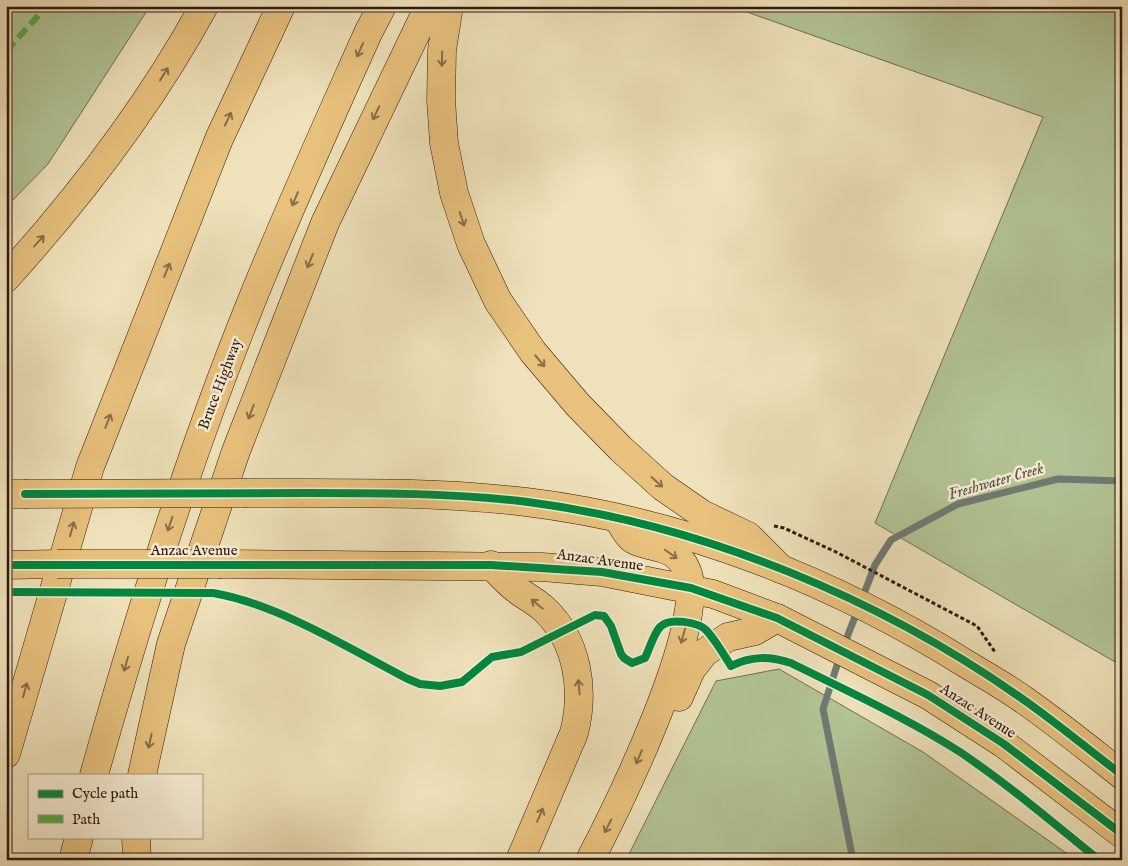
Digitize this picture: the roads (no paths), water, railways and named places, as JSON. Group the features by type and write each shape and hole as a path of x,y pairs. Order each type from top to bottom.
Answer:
{"highway":[{"path":"6,278 69,206 138,115 204,6"},
{"path":"6,754 90,467 219,139 281,6"},
{"name":"Bruce Highway","path":"94,774 139,617 198,444 248,310 368,33 382,6"},
{"path":"142,774 171,644 236,451 325,223 429,6"},
{"path":"449,6 442,50 441,100 444,144 454,192 470,244 498,300 533,352 578,405 621,449 663,487 702,514 748,536 781,569"},
{"path":"15,494 247,493 440,495 526,502 618,519 700,540 831,589 897,623 1022,699 1122,775"},
{"path":"590,860 625,792 654,722 687,624 691,588 687,571 679,559 667,550 632,539 618,519"},
{"name":"Anzac Avenue","path":"6,565 491,565 602,572 691,588 777,618 812,634 928,695 1004,744 1122,834"},
{"path":"491,565 514,588 544,610 561,631 576,667 580,692 579,713 574,733 520,860"},
{"path":"654,722 673,710 690,670 704,653 728,637 755,631 777,618"},
{"path":"73,860 79,838"},
{"path":"136,838 137,860"}],"waterway":[{"name":"Freshwater Creek","path":"862,599 875,565 891,540 958,504 1058,479 1122,481"},
{"name":"Freshwater Creek","path":"844,645 858,609"},
{"name":"Freshwater Creek","path":"840,656 823,709 853,860"}]}
